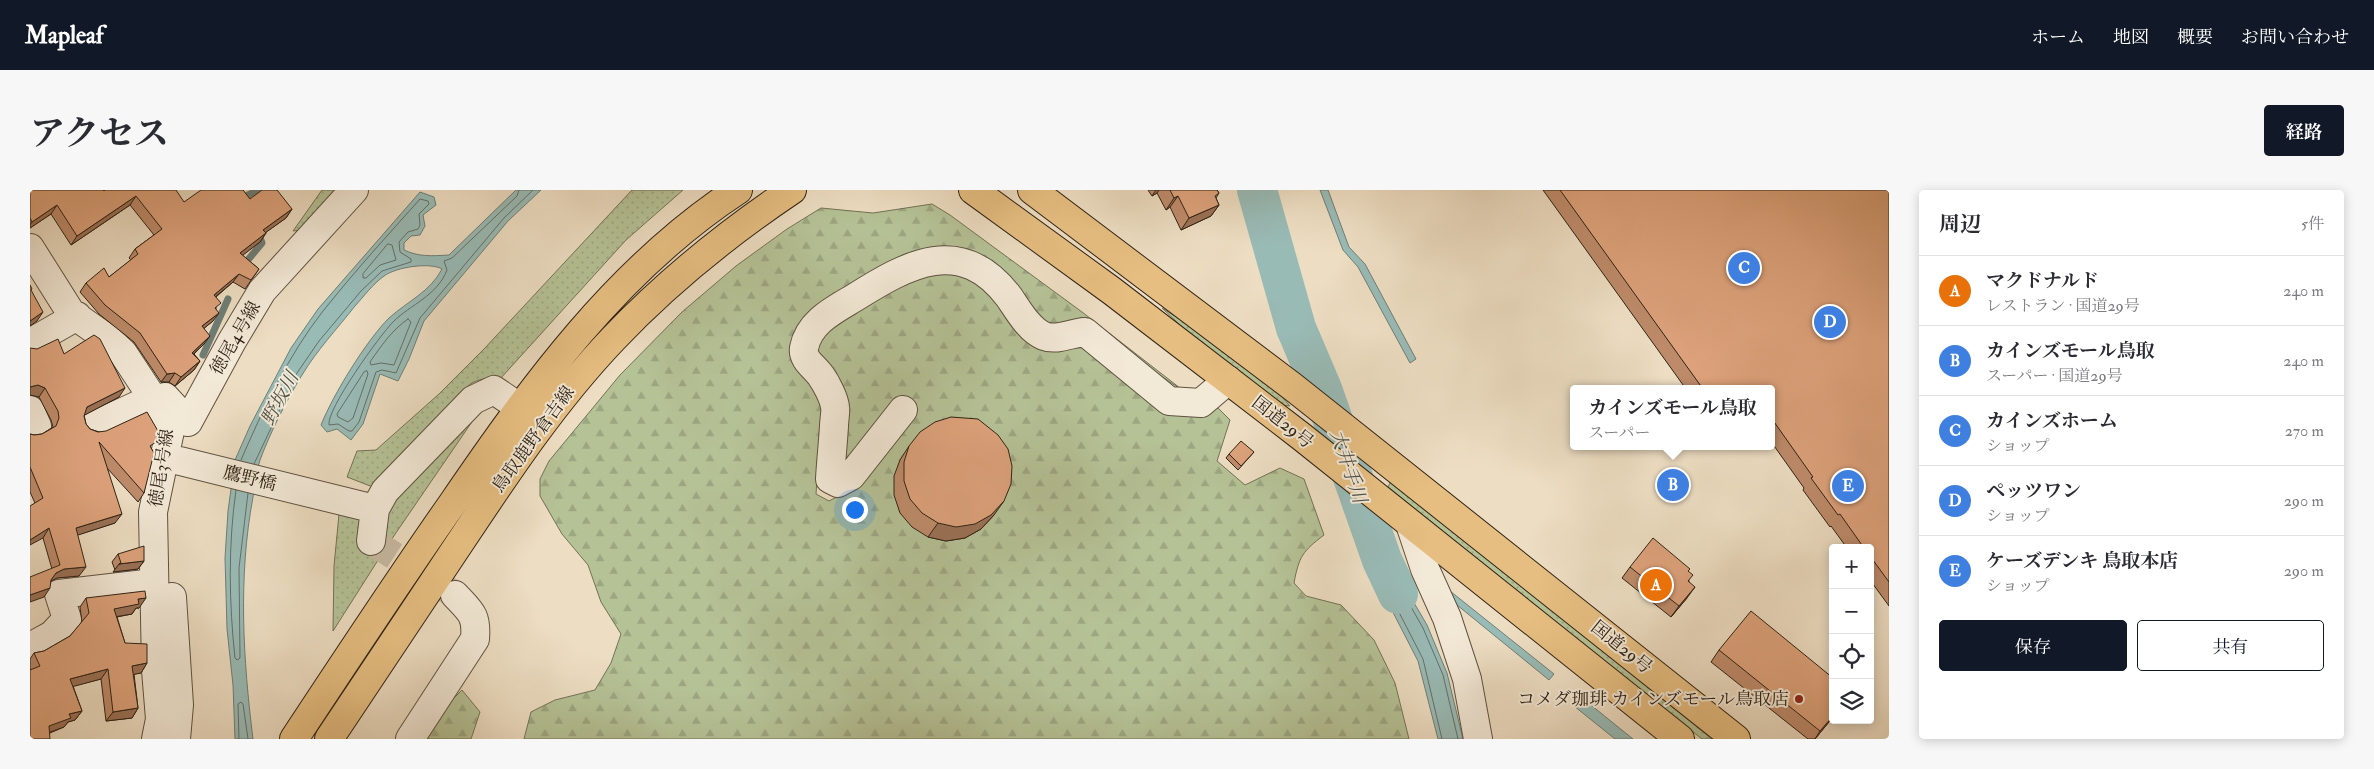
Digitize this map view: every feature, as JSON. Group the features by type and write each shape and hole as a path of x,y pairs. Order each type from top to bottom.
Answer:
{"main road":[{"name":"鳥取鹿野倉吉線","path":"329,739 508,470 553,410 598,356 672,282 726,238 792,190"},
{"name":"国道29号","path":"973,190 1112,291 1316,448 1680,739"},
{"name":"国道29号","path":"1032,190 1364,442 1736,739"},
{"name":"鳥取鹿野倉吉線","path":"294,739 388,597 519,408 574,338 616,292 673,240 735,191"}],"street":[{"name":"徳尾4号線","path":"176,739 179,705 170,573 171,509 188,422 232,341 262,291 354,190"},
{"name":"徳尾3号線","path":"30,248 71,313 123,353 171,426 153,512 156,670 160,718 156,739"},
{"path":"903,410 851,476 838,483 830,478 835,406 821,376 808,362 804,349 812,330 824,317 893,273 918,264 955,260 972,265 991,276 1033,330 1045,336 1059,338 1073,332 1085,332 1169,401 1201,402 1228,380"},
{"path":"30,343 77,316"},
{"path":"123,353 188,422"},
{"path":"371,541 375,510 385,491 473,400 494,390 519,408"},
{"path":"93,426 153,398"},
{"path":"30,410 37,426 30,429"},
{"name":"鷹野橋","path":"180,460 375,510"},
{"path":"1410,524 1425,569 1447,618 1466,679 1478,739"},
{"path":"30,647 52,635 67,619 59,594 154,583"},
{"path":"410,739 475,639 476,623 469,609 455,595"}],"green space":[{"path":"322,190 345,190 300,230 293,231"},
{"path":"632,190 683,190 626,240 500,379 479,380 468,386 378,489 347,477 357,451 376,450 439,394 484,349"},
{"path":"932,204 950,215 1082,312 1189,395 1079,320 1057,329 1043,328 1033,317 1009,282 984,263 974,258 944,250 926,252 896,262 813,314 803,324 796,337 794,357 799,370 818,392 822,407 816,494 829,501 842,494 862,477 860,473 909,409 902,405 854,467 847,472 843,455 844,401 839,384 818,355 815,342 817,334 904,279 917,274 945,270 971,275 983,281 994,290 1004,301 1022,330 1031,339 1050,345 1077,345 1090,348 1163,413 1216,406 1230,420 1217,461 1245,485 1280,468 1304,479 1324,535 1311,545 1303,555 1294,583 1306,596 1341,605 1374,640 1395,683 1409,739 524,739 531,712 555,700 595,690 611,663 621,634 601,602 588,565 562,534 540,496 540,479 549,461 620,375 682,312 736,266 787,229 821,208 873,213"},
{"path":"1162,308 1205,335 1282,397 1290,406 1281,405 1195,339"},
{"path":"478,413 389,543 384,540 383,512"},
{"path":"1391,481 1712,739 1702,739 1388,487"},
{"path":"340,504 367,511 370,554 380,557 333,631 334,566"},
{"path":"462,690 480,712 471,739 424,739 443,709"}],"water":[{"name":"野坂川","path":"516,190 541,190 508,221 424,321 398,381 380,374 363,424 351,440 337,429 327,432 321,425 333,399 370,340 380,328 389,318 425,290 442,269 430,266 413,266 396,270 380,279 355,306 314,357 285,406 269,438 259,464 248,527 245,557 244,618 247,679 253,739 235,739 233,685 227,629 225,558 228,511 235,460 250,426 291,348 318,309 420,192 434,197 436,205 423,215 425,226 420,235 411,236 404,243 404,250 420,255 437,256 449,255"},
{"path":"1246,190 1272,190 1294,284 1317,350 1290,345 1273,296"},
{"path":"1320,190 1328,190 1349,247 1365,264 1416,359 1410,363 1358,267 1343,250"},
{"path":"1363,543 1388,545 1403,584 1427,625 1447,673 1463,739 1438,739 1418,661 1381,589"},
{"path":"1450,591 1554,674 1549,680 1446,596"},
{"path":"1581,697 1633,739 1615,739 1574,706"}],"building":[{"path":"30,190 176,190 184,202 201,190 243,190 250,199 262,190 277,190 292,209 263,230 266,233 240,253 259,269 251,280 239,274 214,295 221,303 215,308 219,313 202,326 210,336 192,353 200,361 181,377 175,373 167,374 140,333 105,305 86,283 104,268 109,277 138,254 135,249 162,229 136,196 77,236 57,205 32,222 30,218"},
{"path":"1170,190 1217,190 1219,193 1215,196 1219,205 1189,218 1178,196 1174,198"},
{"path":"1560,190 1887,190 1889,193 1889,582 1874,561 1874,544 1861,544 1811,478 1813,477 1775,423 1775,385 1700,385"},
{"path":"30,285 43,312 30,321"},
{"path":"94,335 100,339 125,388 87,407 84,416 86,424 90,429 98,432 106,431 147,412 158,431 156,442 150,446 154,453 144,493 99,442 122,514 76,528 86,567 64,569 56,573 51,580 50,588 30,595 30,577 60,565 49,528 30,540 30,506 43,498 30,467 30,434 42,434 56,426 59,418 58,411 45,388 38,385 30,387 30,348 37,349 58,339 64,354"},
{"path":"951,417 978,419 998,435 1008,449 1012,466 1011,484 1004,501 991,515 975,524 956,527 938,523 922,513 910,499 904,481 904,462 909,446 920,432 935,422"},
{"path":"1241,441 1254,452 1241,466 1229,454"},
{"path":"1653,538 1690,569 1688,571 1693,575 1688,581 1695,587 1679,606 1630,567"},
{"path":"144,546 144,561 119,564 121,563 118,554"},
{"path":"145,591 146,598 138,599 139,604 114,609 125,643 147,644 147,663 132,666 138,708 113,712 108,669 70,679 82,711 69,714 71,718 49,726 50,739 30,739 30,670 40,666 34,653 44,651 70,636 89,613 86,598"},
{"path":"1751,611 1829,675 1829,721 1820,731 1719,650"}],"waterway":[{"path":"244,200 242,198 258,190"},
{"name":"大井手川","path":"1257,190 1296,328 1322,389 1382,560 1398,594"},
{"path":"247,261 262,243 258,232"},
{"path":"203,355 228,299"}],"tunnel":[{"path":"371,541 454,594"}],"place":[{"name":"カインズホーム","path":"1744,268"},
{"name":"ペッツワン","path":"1830,322"},
{"name":"カインズモール鳥取","path":"1673,485"},
{"name":"ケーズデンキ 鳥取本店","path":"1848,486"},
{"name":"マクドナルド","path":"1656,585"},
{"name":"コメダ珈琲 カインズモール鳥取店","path":"1799,699"}]}
